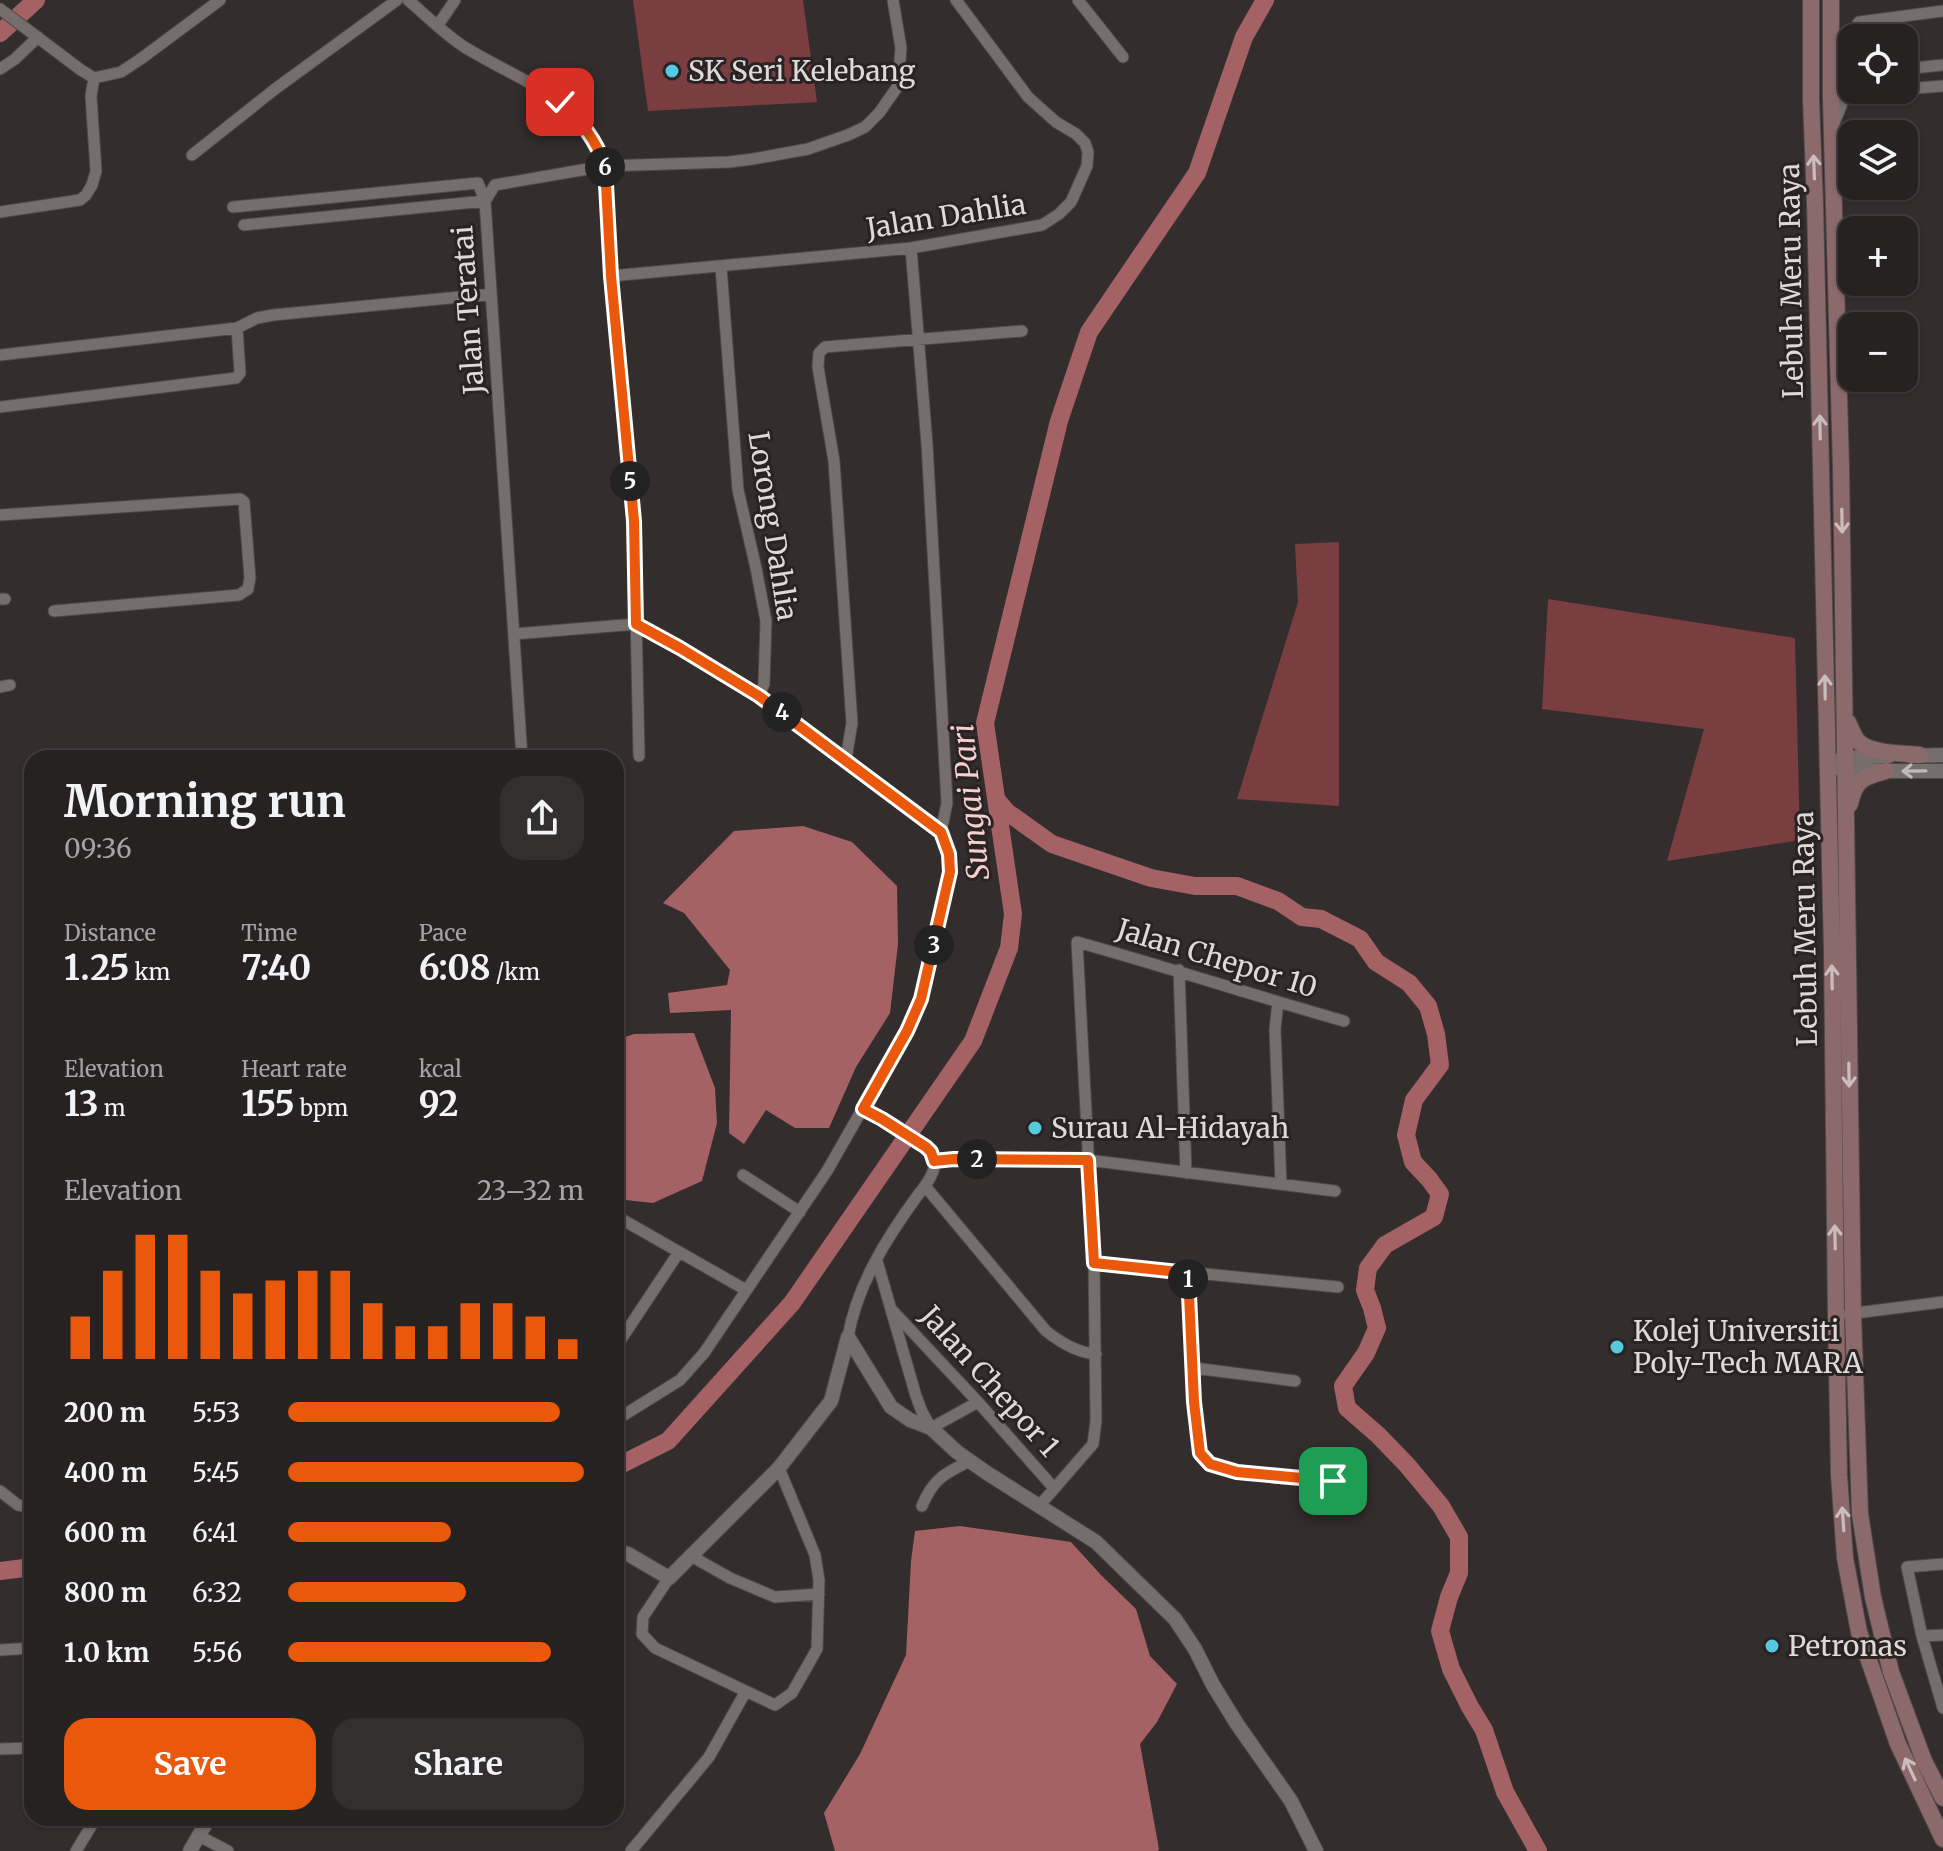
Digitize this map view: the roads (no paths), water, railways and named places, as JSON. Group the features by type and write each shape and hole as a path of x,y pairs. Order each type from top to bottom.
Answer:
{"main road":[{"name":"Lebuh Meru Raya","path":"1811,0 1827,765 1844,1314 1860,1514 1873,1597 1891,1672 1924,1761 1943,1798"},
{"name":"Lebuh Meru Raya","path":"1831,0 1846,830 1844,1314 1839,1475 1845,1558 1859,1632 1898,1744 1943,1839"},
{"path":"1845,713 1862,745 1920,755"},
{"path":"1846,830 1854,788 1861,779 1886,771"}],"street":[{"path":"0,9 94,78 121,72 220,0"},
{"path":"192,155 275,89 397,0"},
{"path":"408,0 464,46 540,87 560,102 590,133 605,166 611,276 634,521 639,756"},
{"path":"438,25 455,0"},
{"name":"Jalan Teratai","path":"521,750 485,201 495,185 605,166 753,159 808,149 865,127 898,86 901,48 893,0"},
{"name":"Jalan Dahlia","path":"611,276 911,248 1042,225 1059,214 1071,202 1087,166 1085,143 1028,97 956,0"},
{"path":"1078,0 1123,57"},
{"path":"1858,24 1943,11"},
{"path":"0,69 38,37"},
{"path":"1831,53 1838,74"},
{"path":"1918,68 1943,65"},
{"path":"0,212 80,200 86,195 96,171 91,96 94,78"},
{"path":"1918,88 1943,86"},
{"path":"1832,135 1842,104"},
{"path":"233,207 478,183 485,201 244,225"},
{"path":"624,1415 680,1380 704,1353 827,1171 907,1031 921,999 950,872 949,854 941,832 947,803 927,444 911,248"},
{"name":"Lorong Dahlia","path":"721,267 738,490 766,621 764,684 759,696"},
{"path":"0,355 237,328 257,318 273,315 491,294"},
{"path":"0,407 236,378 240,373 237,328"},
{"path":"846,759 852,723 834,461 818,367 819,353 825,347 1022,331"},
{"path":"0,515 241,499 244,502 250,578 248,589 239,595 54,611"},
{"path":"514,634 636,624 759,696 941,832"},
{"path":"1827,765 1943,755"},
{"path":"1845,764 1886,771 1943,771"},
{"name":"Jalan Chepor 10","path":"1088,1160 1077,942 1344,1021"},
{"path":"1179,970 1186,1173"},
{"path":"1278,1002 1275,1029 1281,1184"},
{"path":"779,1468 815,1555 819,1594 817,1649 792,1693 775,1705 655,1648 642,1634 643,1617 669,1578 779,1468 831,1401 856,1305 892,1232 925,1186 935,1166 926,1147 863,1109"},
{"path":"934,1161 1088,1160 1335,1191"},
{"path":"1040,1505 1093,1444 1096,1354 1088,1160"},
{"path":"743,1175 800,1212"},
{"path":"925,1186 1046,1331 1059,1341 1096,1354"},
{"path":"624,1221 746,1290"},
{"path":"624,1335 679,1252"},
{"name":"Jalan Chepor 1","path":"877,1261 916,1396 931,1428"},
{"path":"1094,1263 1338,1287"},
{"path":"1188,1273 1194,1402 1200,1453 1210,1464 1237,1472 1333,1481"},
{"path":"1844,1314 1943,1302"},
{"name":"Jalan Chepor 1","path":"891,1309 1053,1487"},
{"path":"848,1337 891,1407 910,1420 931,1428 970,1461 1096,1542 1175,1619 1237,1724 1291,1801 1316,1851"},
{"path":"1194,1368 1295,1381"},
{"path":"931,1428 978,1402"},
{"path":"922,1506 934,1483 970,1461"},
{"path":"0,1491 18,1505 24,1506"},
{"path":"624,1553 669,1578"},
{"path":"691,1556 730,1578 775,1597 819,1594"},
{"path":"1943,1564 1907,1567 1922,1636 1943,1708"},
{"path":"1922,1636 1943,1635"},
{"path":"0,1650 24,1648"},
{"path":"631,1851 709,1757 746,1691"},
{"path":"0,1749 24,1748"},
{"path":"76,1851 91,1826"},
{"path":"190,1851 205,1826"},
{"path":"199,1836 228,1851"}],"waterway":[{"path":"0,33 36,0"},
{"name":"Sungai Pari","path":"624,1463 668,1441 792,1303 973,1041 1009,948 1013,914 985,723 1059,421 1089,332 1197,173 1244,37 1265,0"},
{"path":"996,799 1007,812 1052,844 1151,878 1195,886 1237,886 1278,901 1302,917 1321,919 1360,939 1376,962 1409,983 1428,1006 1440,1065 1414,1100 1406,1135 1413,1162 1440,1194 1434,1217 1385,1245 1368,1268 1365,1290 1377,1328 1366,1353 1343,1386 1347,1408 1407,1465 1441,1506 1459,1537 1459,1573 1440,1631 1451,1669 1484,1730 1505,1792 1538,1851"},
{"name":"Sungai Pari","path":"0,1571 24,1568"}],"place":[{"name":"SK Seri Kelebang","path":"672,71"},
{"name":"Surau Al-Hidayah","path":"1035,1128"},
{"name":"Kolej Universiti Poly-Tech MARA","path":"1617,1347"},
{"name":"Petronas","path":"1772,1646"}]}
